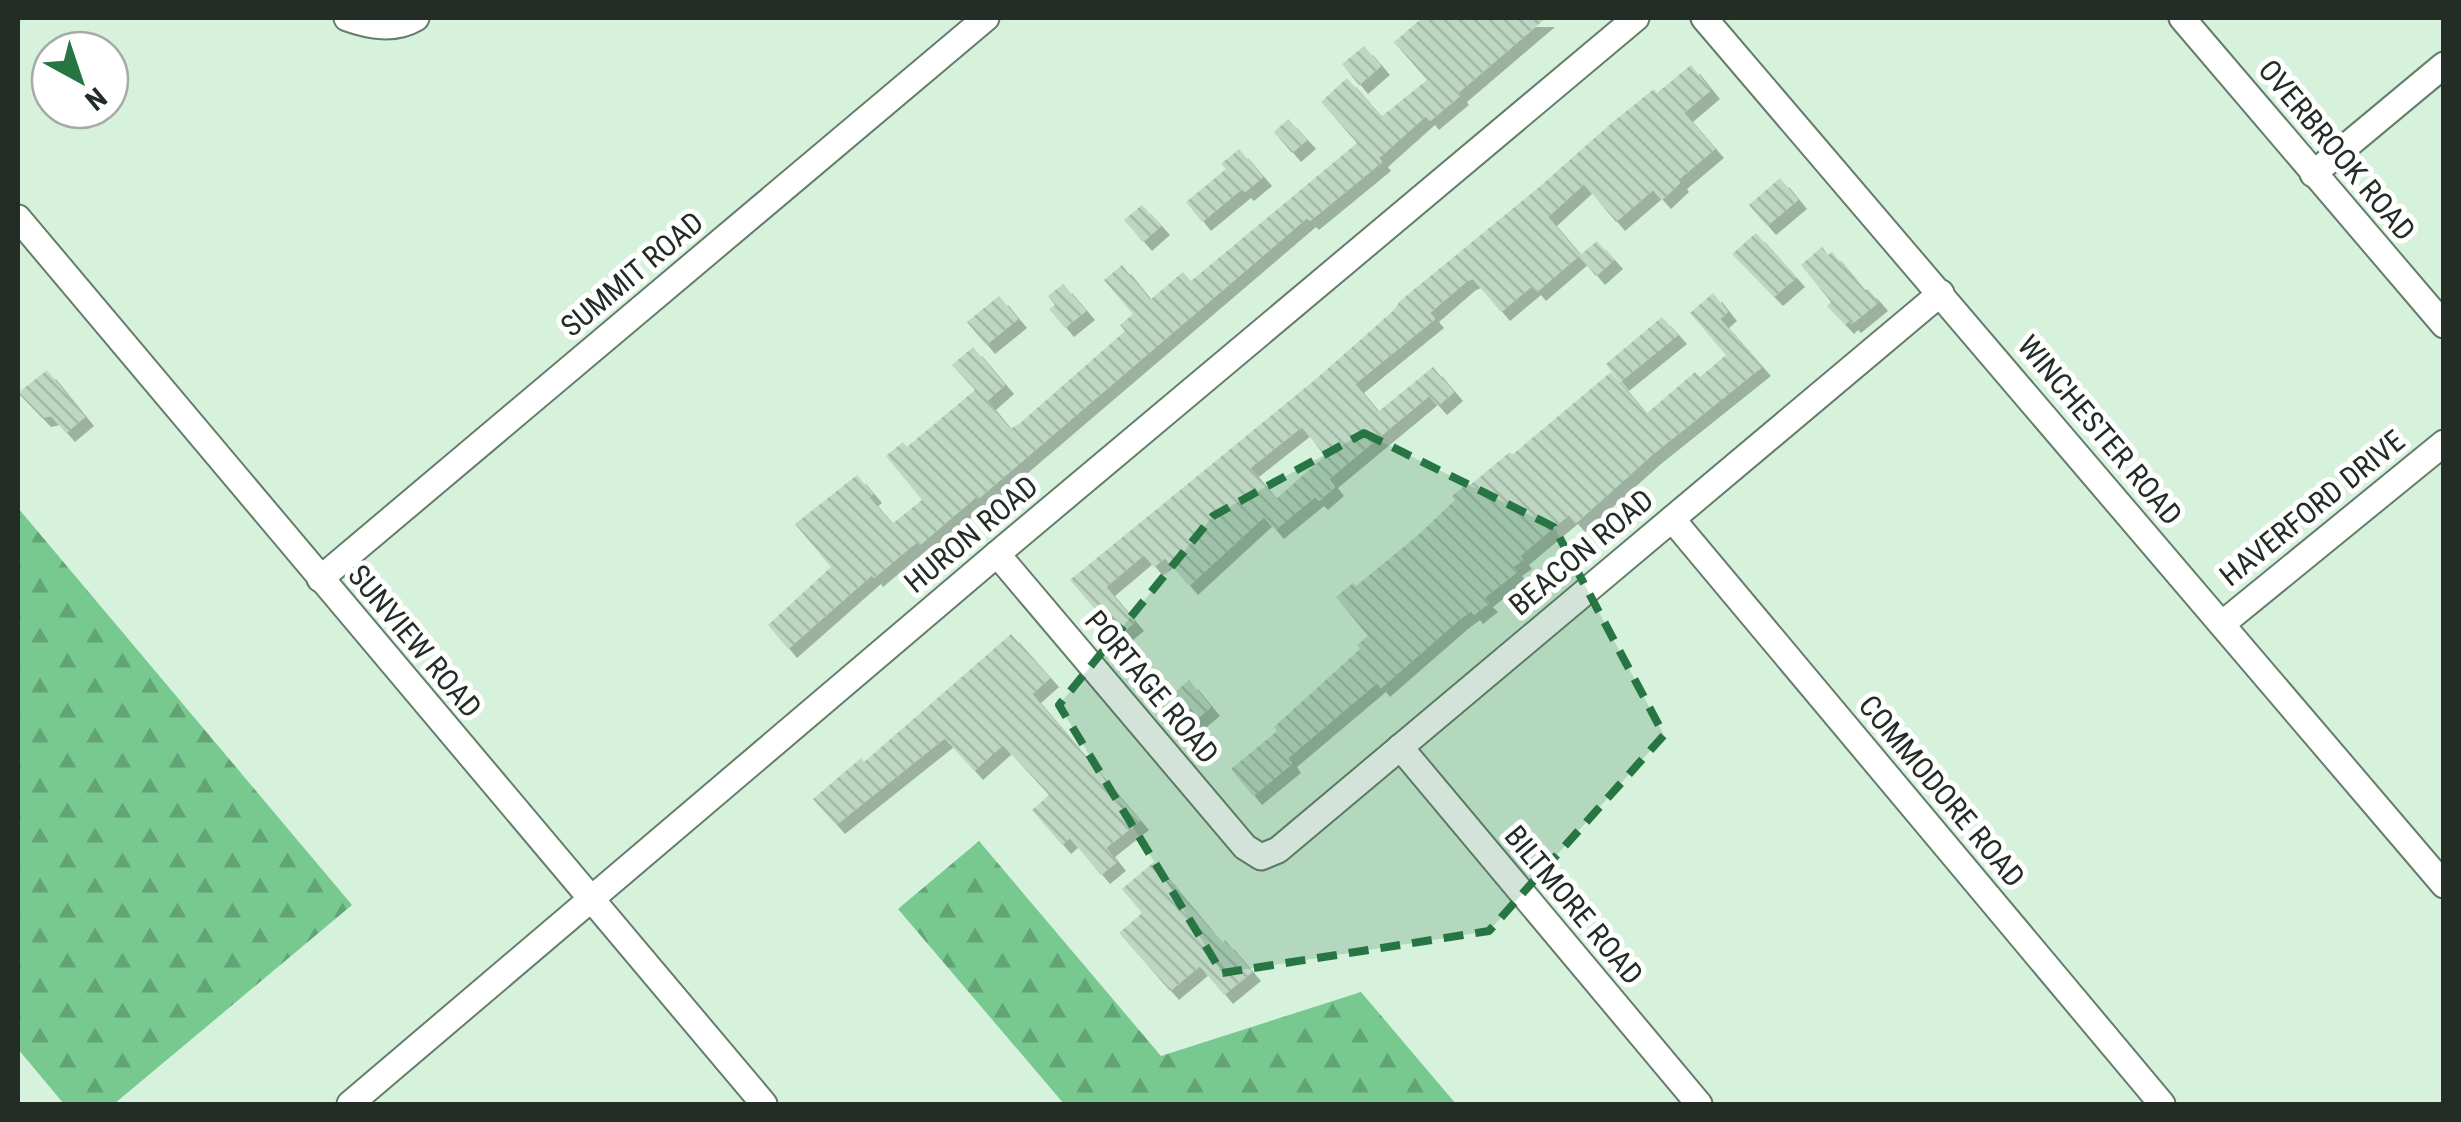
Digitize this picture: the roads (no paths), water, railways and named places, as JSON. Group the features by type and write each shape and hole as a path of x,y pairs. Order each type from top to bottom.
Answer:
{"street":[{"path":"347,18 391,27 416,18"},
{"name":"SUMMIT ROAD","path":"320,579 986,18"},
{"name":"HURON ROAD","path":"350,1104 1636,18"},
{"name":"WINCHESTER ROAD","path":"1704,18 2444,886"},
{"name":"OVERBROOK ROAD","path":"2182,18 2444,325"},
{"path":"2313,174 2444,64"},
{"name":"SUNVIEW ROAD","path":"18,218 764,1104"},
{"name":"BEACON ROAD","path":"1261,857 1278,850 1941,293"},
{"name":"HAVERFORD DRIVE","path":"2222,624 2444,442"},
{"name":"COMMODORE ROAD","path":"1672,519 2162,1104"},
{"name":"PORTAGE ROAD","path":"997,554 1245,847 1261,857"},
{"name":"BILTMORE ROAD","path":"1400,747 1699,1104"}]}
